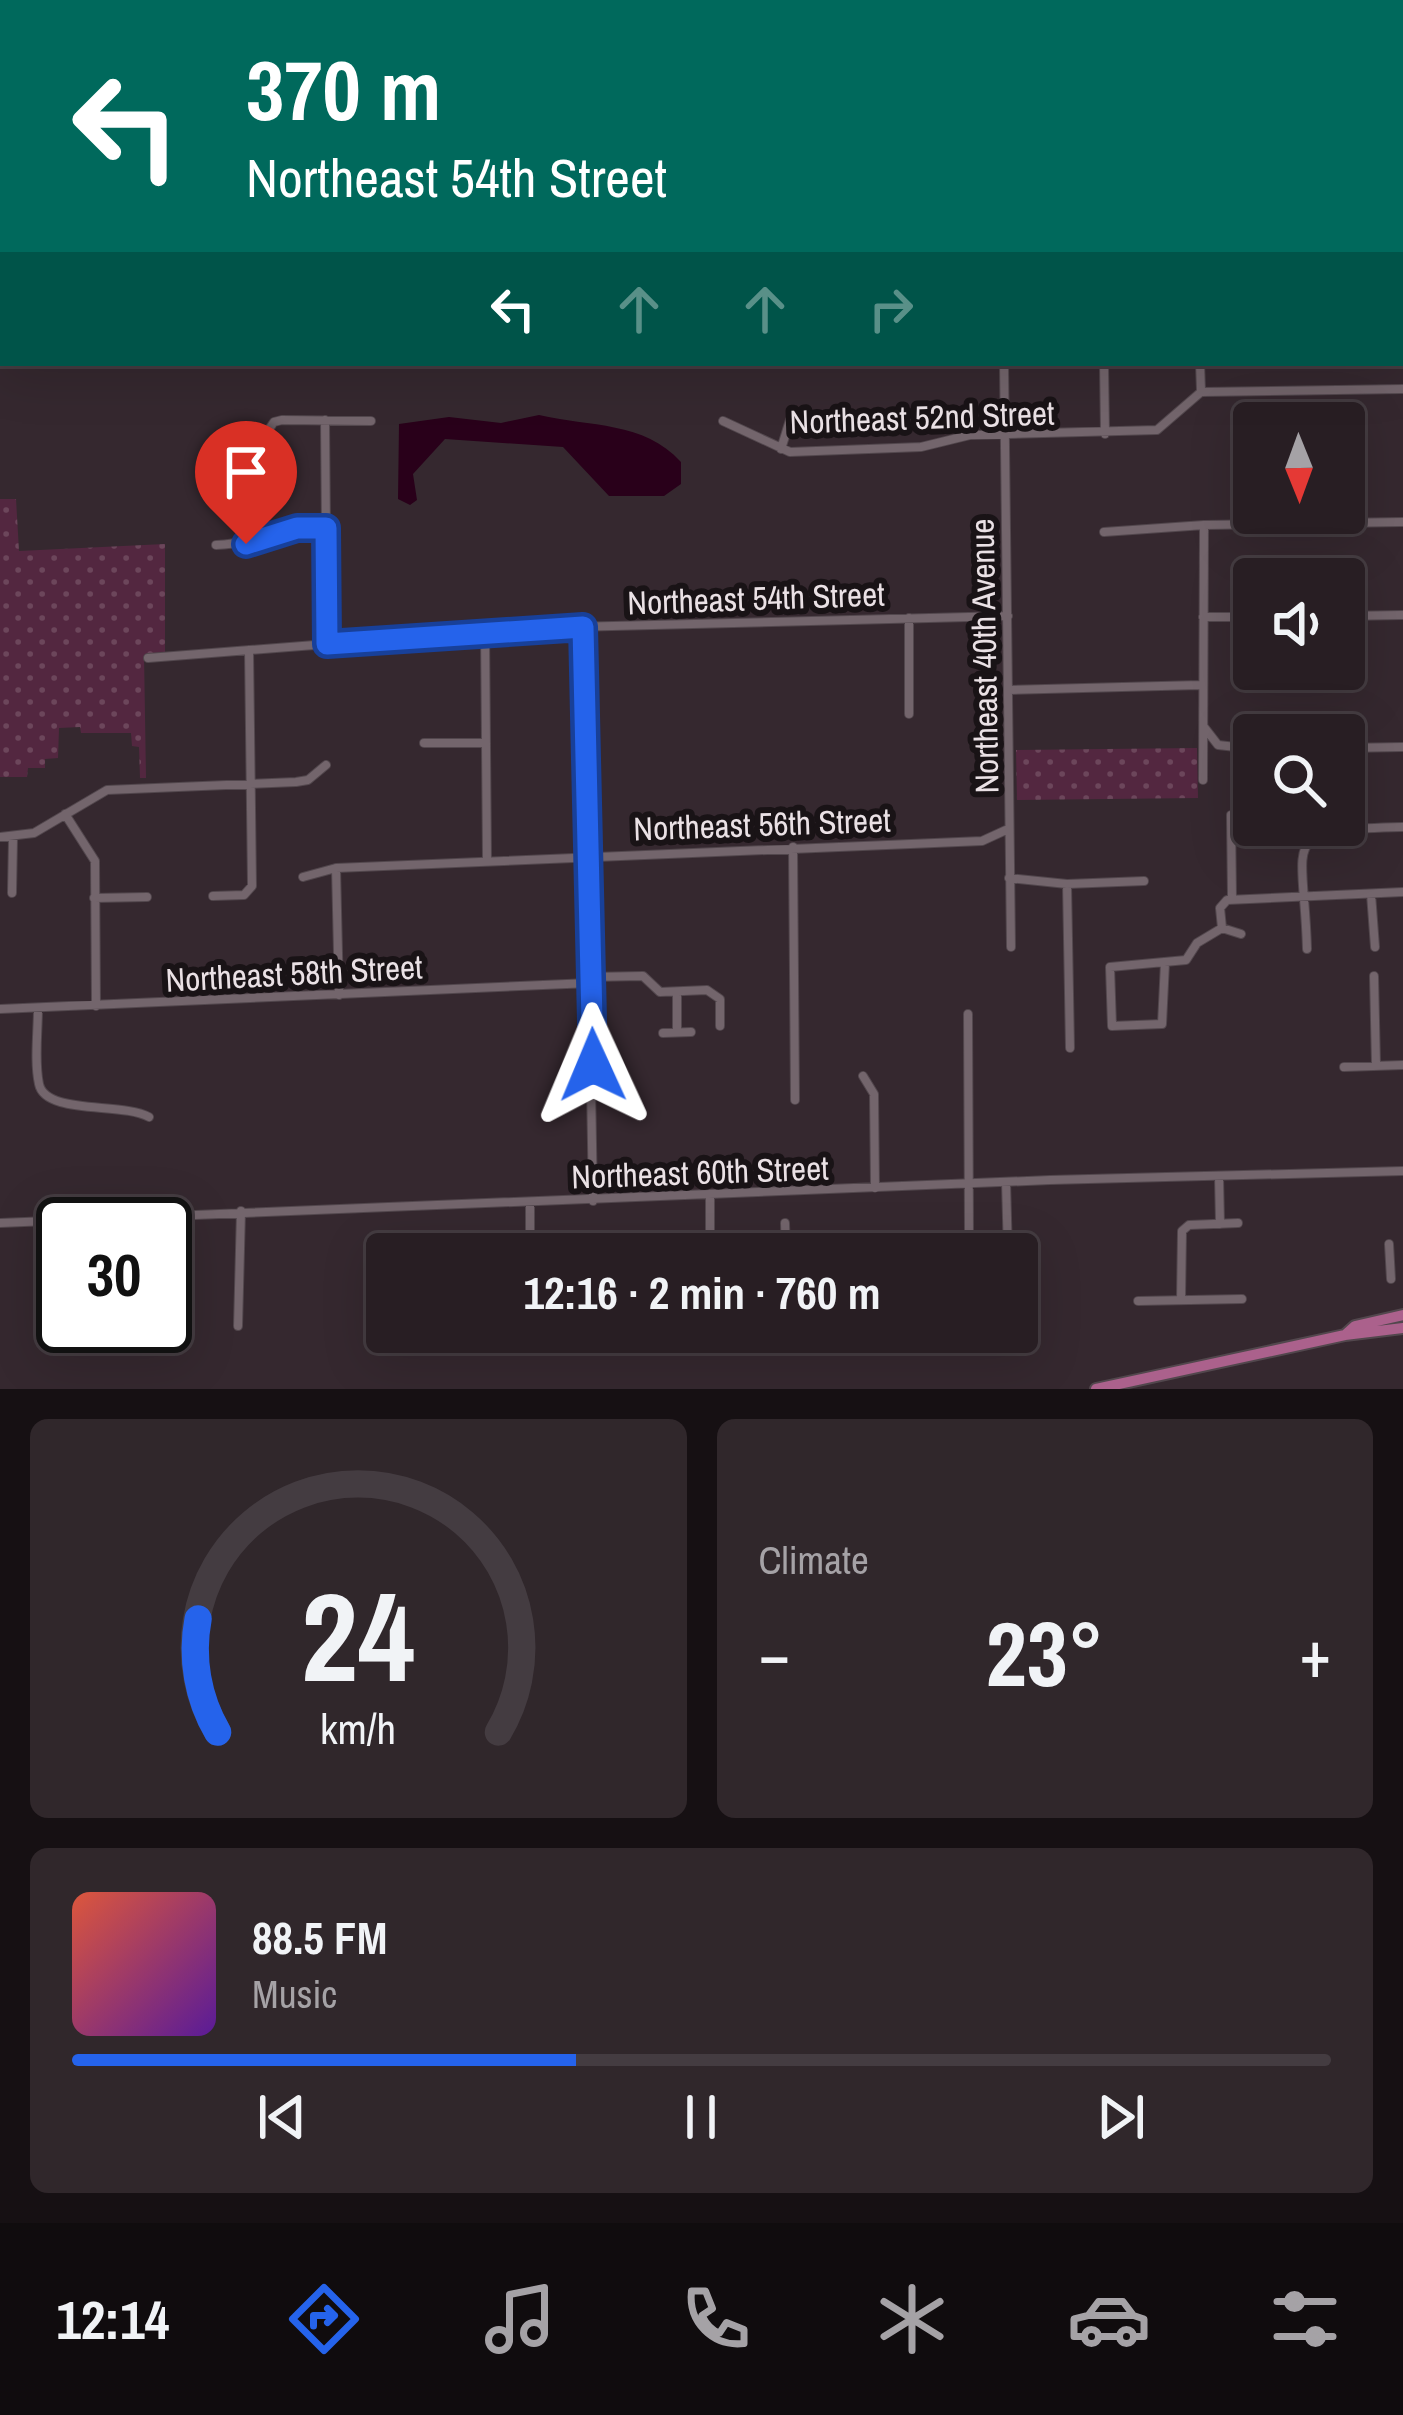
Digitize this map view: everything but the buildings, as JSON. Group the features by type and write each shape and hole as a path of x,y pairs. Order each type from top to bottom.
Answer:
{"main road":[{"path":"1346,1334 1354,1326 1403,1316"},
{"path":"1096,1389 1346,1334 1403,1328"}],"street":[{"name":"Northeast 40th Avenue","path":"1004,366 1011,814 1006,830 1011,946"},
{"path":"1104,366 1105,434"},
{"path":"1200,366 1201,392 1403,388"},
{"name":"Northeast 52nd Street","path":"723,421 781,449 921,447 970,435 1157,430 1201,392"},
{"path":"326,420 327,644"},
{"path":"781,449 790,420"},
{"path":"260,442 274,422 371,421"},
{"path":"1104,532 1204,524 1403,523"},
{"path":"1203,780 1204,524"},
{"path":"216,545 246,544 297,528 326,528"},
{"name":"Northeast 54th Street","path":"148,658 485,631 1008,616"},
{"path":"1203,617 1233,616"},
{"path":"1365,616 1403,616"},
{"path":"909,618 909,714"},
{"path":"583,627 593,1201"},
{"path":"485,631 487,860"},
{"path":"213,896 250,891 249,650"},
{"path":"1009,691 1200,685"},
{"path":"1201,720 1218,745 1233,747"},
{"path":"424,743 486,742"},
{"path":"1365,748 1403,747"},
{"path":"0,837 34,833 107,790 308,780 326,765"},
{"path":"65,814 93,854 96,1006"},
{"path":"1231,814 1232,899"},
{"path":"1307,949 1303,849 1315,833 1403,827"},
{"name":"Northeast 56th Street","path":"303,878 336,868 586,854 982,841 1006,830"},
{"path":"11,892 13,838"},
{"path":"793,847 795,1100"},
{"path":"336,868 339,994"},
{"path":"1009,878 1067,884 1144,881"},
{"path":"1067,884 1070,1048"},
{"path":"1222,928 1220,908 1232,899 1403,892"},
{"path":"1371,894 1375,947"},
{"path":"94,898 147,897"},
{"path":"1165,963 1162,1024 1112,1026 1110,967 1186,960 1197,943 1222,928 1241,934"},
{"name":"Northeast 58th Street","path":"0,1009 637,975 657,992 677,992"},
{"path":"1374,976 1376,1065"},
{"path":"677,1032 677,992 707,990 720,999 720,1026"},
{"path":"38,1008 39,1086 45,1098 59,1104 133,1108 149,1117"},
{"path":"968,1014 969,1233"},
{"path":"663,1033 691,1032"},
{"path":"1344,1067 1403,1065"},
{"path":"863,1076 874,1094 875,1188"},
{"name":"Northeast 60th Street","path":"192,1215 1006,1182 1403,1172"},
{"path":"1219,1176 1220,1224"},
{"path":"1006,1182 1008,1233"},
{"path":"710,1196 710,1233"},
{"path":"530,1203 530,1233"},
{"path":"238,1326 241,1211"},
{"name":"Northeast 60th Street","path":"0,1223 36,1222"},
{"path":"785,1223 785,1233"},
{"path":"1181,1300 1182,1231 1189,1225 1238,1223"},
{"path":"1389,1244 1391,1279"},
{"path":"1390,1264 1403,1263"},
{"path":"1138,1301 1242,1299"}],"shaded area":[{"path":"539,415 650,439 681,462 681,484 664,496 609,496 563,447 445,439 413,474 417,500 410,505 398,499 399,424 449,417 501,423"},
{"path":"0,499 16,499 19,551 165,544 165,653 144,655 146,778 140,778 139,747 132,746 131,733 81,733 80,727 59,728 58,758 45,759 45,768 28,768 27,777 0,777"},
{"path":"1197,748 1198,798 1017,800 1016,750"}],"route":[{"path":"246,544 297,528 326,528 327,644 583,627 593,1065"}]}
